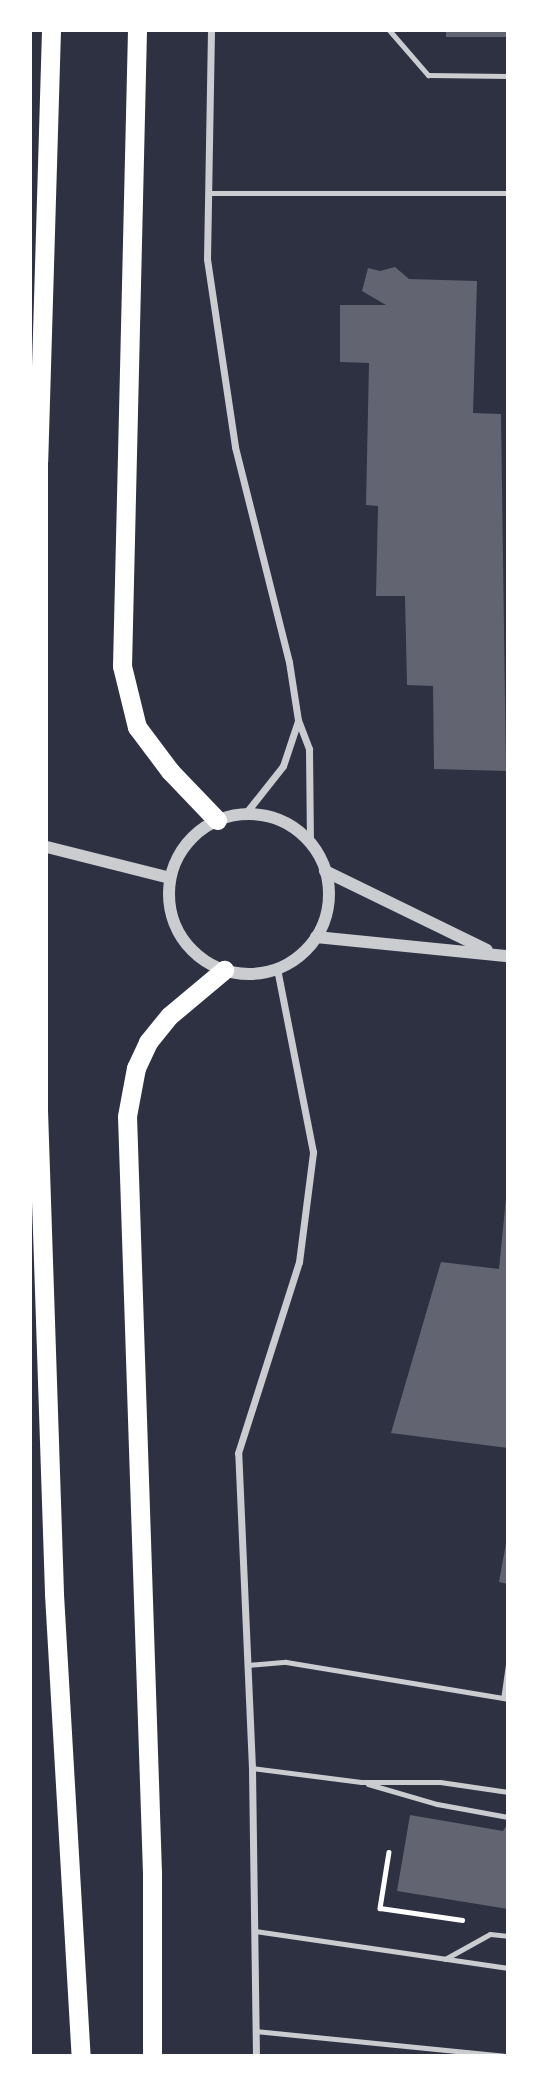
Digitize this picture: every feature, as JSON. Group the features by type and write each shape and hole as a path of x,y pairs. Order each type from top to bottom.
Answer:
{"highway":[{"path":"51,30 37,461 36,995 54,1594 81,2056"},
{"path":"137,30 122,666 138,727 170,771 217,820"},
{"path":"152,2056 152,1873 127,1116 136,1068 148,1042 169,1016 224,970"}],"street":[{"path":"211,30 207,259 235,447 289,662 298,720 311,763 310,842"},
{"path":"244,814 283,766 298,720"},
{"path":"244,814 281,821 310,842 325,871 328,905 316,937 292,962 277,969 241,974 224,970 202,959 184,942 171,911 170,878 187,843 217,820 244,814"},
{"path":"30,842 170,878"},
{"path":"325,871 494,953"},
{"path":"316,937 508,956"},
{"path":"256,2056 252,1768 238,1452 299,1262 313,1152 277,969"}],"lane":[{"path":"389,30 428,75 508,76"},
{"path":"208,193 508,192"},
{"path":"248,1665 286,1662 505,1698 508,1664"},
{"path":"252,1768 360,1782 440,1782 508,1792"},
{"path":"360,1782 437,1804 508,1817"},
{"path":"255,1931 508,1968"},
{"path":"445,1959 490,1934 508,1936"},
{"path":"255,2031 504,2056"}],"path":[{"path":"389,1852 380,1908 451,1922 475,1919"}],"building":[{"path":"446,30 508,30 508,37 446,37"},
{"path":"395,267 409,279 477,281 473,413 501,414 506,771 434,769 433,686 407,685 405,596 376,596 378,506 366,505 369,363 340,362 340,305 386,305 362,291 368,268 380,271"},
{"path":"506,1198 508,1448 391,1433 441,1262 499,1269"},
{"path":"508,1532 508,1584 499,1582"},
{"path":"410,1815 503,1831 508,1823 508,1909 397,1891"}]}
